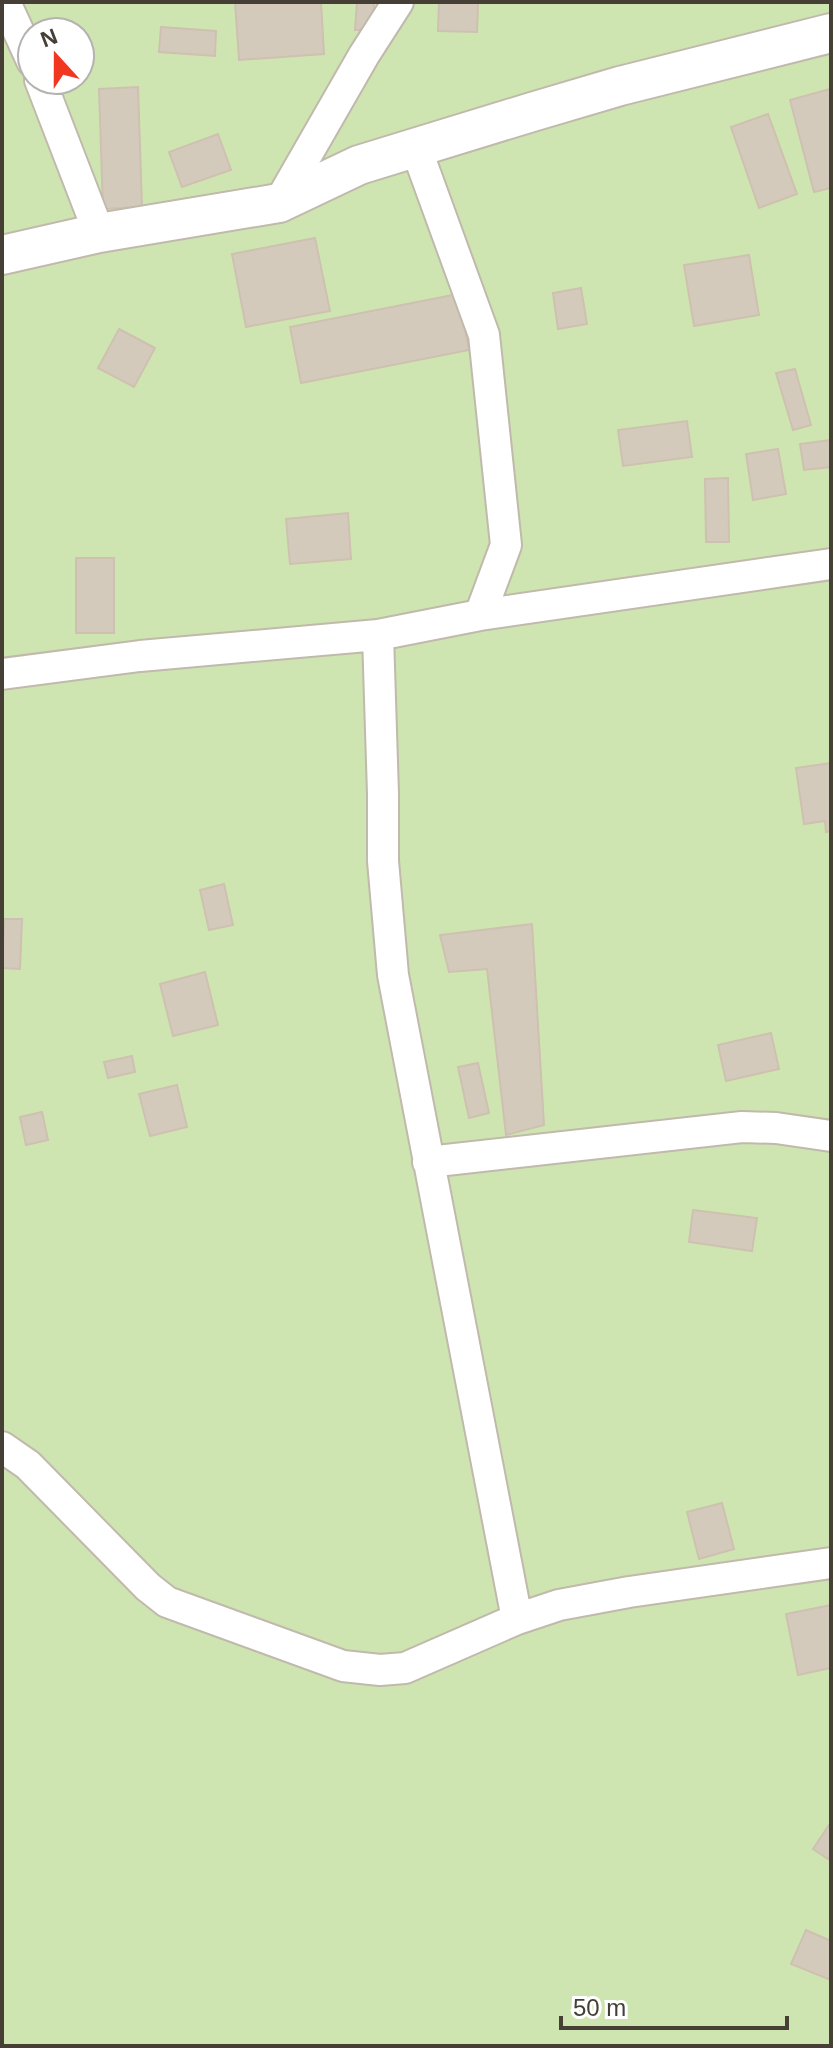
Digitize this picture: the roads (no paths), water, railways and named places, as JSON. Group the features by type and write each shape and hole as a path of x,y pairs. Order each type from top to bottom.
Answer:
{"street":[{"path":"5,2 16,26"},
{"path":"279,203 398,2"},
{"path":"2,255 99,233 279,203 359,165 620,86 831,33"},
{"path":"46,96 99,233"},
{"path":"416,148 484,335 506,545 480,615"},
{"path":"2,674 140,656 378,635 480,615 831,564"},
{"path":"378,635 384,876 393,975 517,1619"},
{"path":"428,1162 742,1127 776,1128 831,1136"},
{"path":"2,1447 28,1465 148,1587 167,1602 343,1666 380,1670 405,1668 517,1619 559,1605 831,1563"}]}
